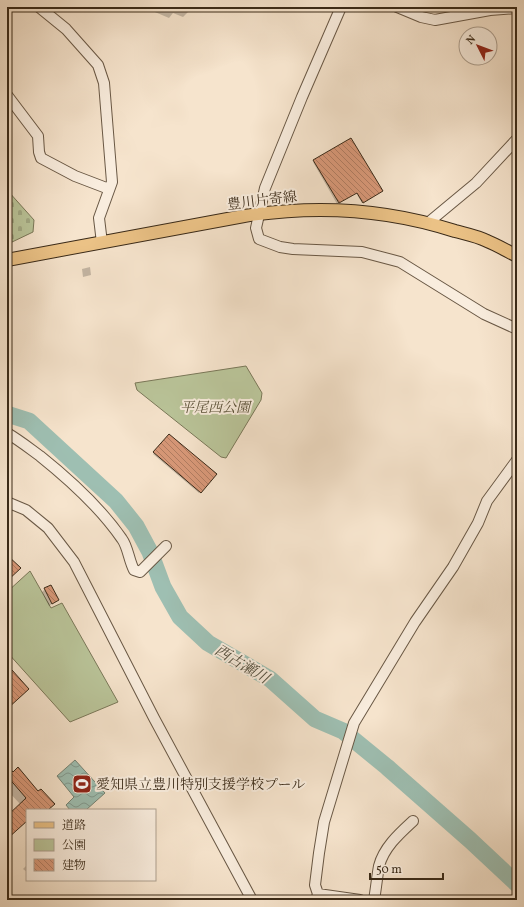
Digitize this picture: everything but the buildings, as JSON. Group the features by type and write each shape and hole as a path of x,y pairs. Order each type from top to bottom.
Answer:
{"main road":[{"name":"豊川片寄線","path":"7,260 258,213 321,209 362,211 429,222 486,240 517,256"}],"street":[{"path":"39,7 66,29 98,65 104,82 112,182 99,218 102,243"},
{"path":"341,7 268,181 258,213 256,228 259,239 280,247 293,249 362,252 400,262 484,314 517,329"},
{"path":"397,7 421,17 435,20 490,10 517,8"},
{"path":"7,95 38,136 41,158 75,176 109,189"},
{"path":"429,222 476,183 517,139"},
{"path":"7,433 16,438 58,471 88,498 124,540 134,570 140,572 166,546"},
{"path":"360,900 317,897 315,885 318,853 324,822 354,722 415,622 454,567 478,523 487,501 517,460"},
{"path":"7,502 26,510 48,528 74,562 154,718 252,900"},
{"path":"374,900 380,864 386,851 393,840 412,820"}],"green space":[{"path":"8,191 34,220 33,232 10,243 7,241"},
{"name":"平尾西公園","path":"246,366 262,393 261,400 226,458 221,457 137,390 135,383"},
{"path":"30,571 51,608 62,603 118,702 70,722 7,652 7,592"}],"water":[{"path":"75,760 105,793 87,809 69,809 66,805 74,797 57,776"}],"waterway":[{"name":"西古瀬川","path":"7,414 29,421 116,501 136,526 150,552 163,587 180,617 208,643 270,679 315,719 343,731 387,767 470,840 517,884"}],"place":[{"name":"愛知県立豊川特別支援学校プール","path":"82,784"}]}
